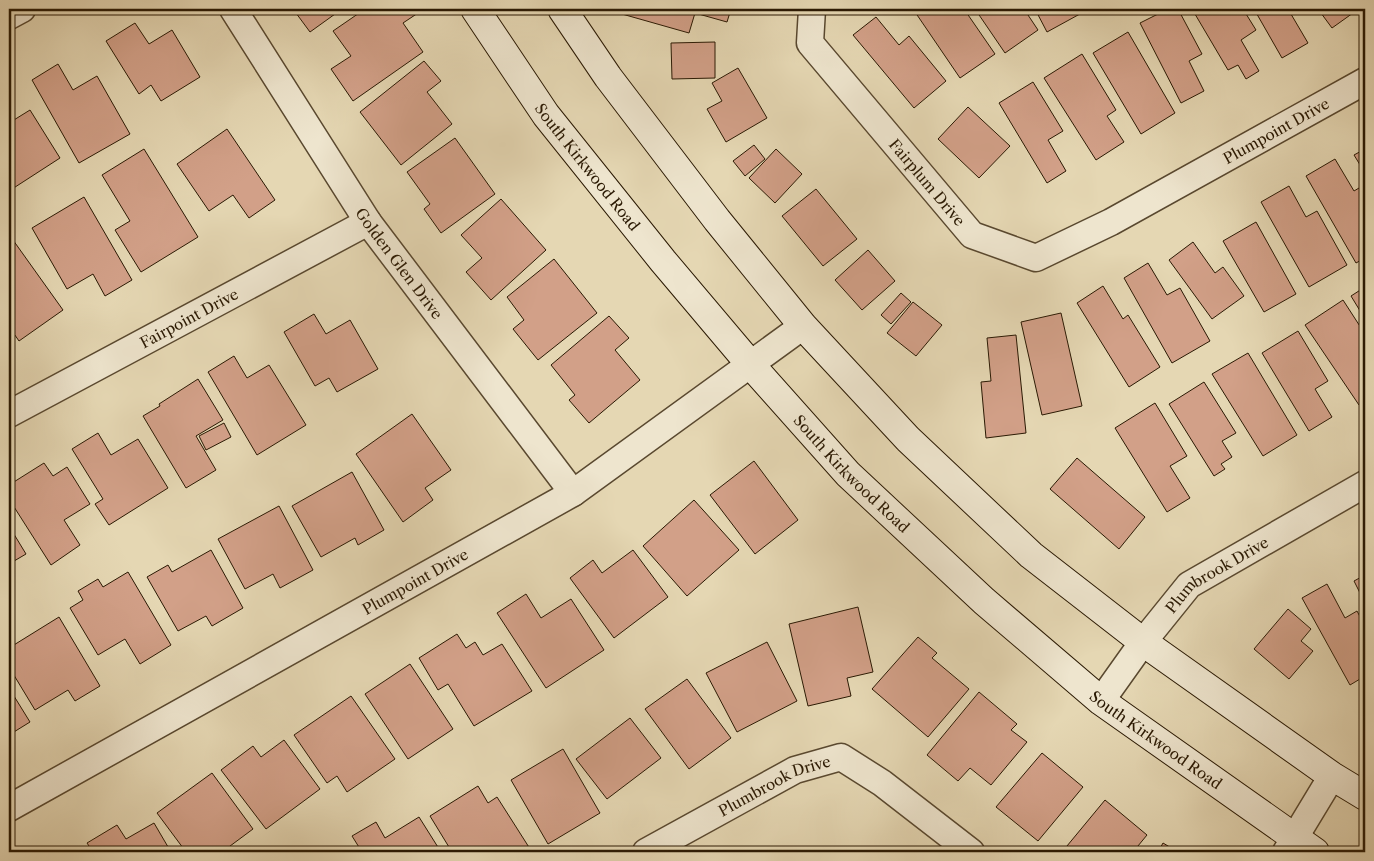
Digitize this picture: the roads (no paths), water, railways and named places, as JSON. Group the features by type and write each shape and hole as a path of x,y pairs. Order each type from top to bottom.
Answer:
{"main road":[{"name":"South Kirkwood Road","path":"475,9 546,116 669,268 750,364 848,474 984,601 1101,702 1298,848"},
{"path":"562,9 608,77 718,220 803,326 908,439 1031,555 1143,642 1332,776 1365,796"}],"street":[{"path":"9,16 22,9"},
{"name":"Fairplum Drive","path":"812,9 810,43 972,235 1036,258 1112,222 1187,180"},
{"name":"Golden Glen Drive","path":"237,15 368,222 573,493"},
{"name":"Plumpoint Drive","path":"1187,180 1365,81"},
{"name":"Fairpoint Drive","path":"9,414 368,222"},
{"name":"Plumpoint Drive","path":"9,808 573,493 803,326"},
{"name":"Plumbrook Drive","path":"1101,702 1143,642 1189,585 1365,484"},
{"name":"Plumbrook Drive","path":"646,852 795,770 841,757 882,783 971,852"},
{"path":"1298,848 1332,776"}]}
